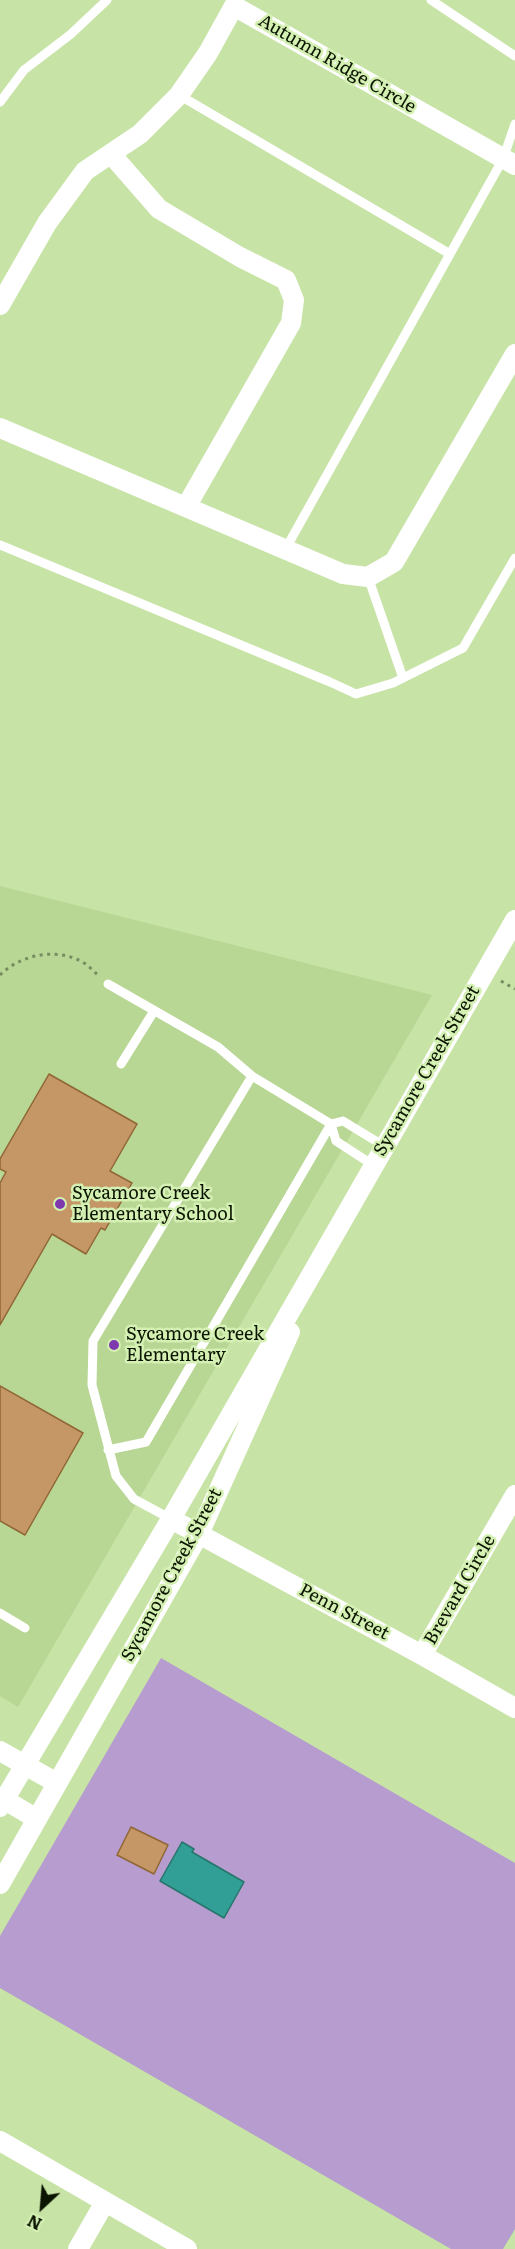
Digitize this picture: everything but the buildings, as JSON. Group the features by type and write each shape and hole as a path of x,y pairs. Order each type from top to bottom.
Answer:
{"street":[{"name":"Autumn Ridge Circle","path":"0,305 53,214 85,171 140,134 178,95 208,53 231,3 509,162"},
{"path":"111,154 159,209 240,257 286,280 294,300 291,323 186,507"},
{"path":"0,428 343,574 368,577 394,562 515,354"},
{"name":"Sycamore Creek Street","path":"2,1801 171,1519 515,920"},
{"name":"Sycamore Creek Street","path":"0,1884 199,1534 340,1223"},
{"name":"Brevard Circle","path":"422,1655 515,1495"},
{"name":"Penn Street","path":"171,1519 515,1708"},
{"path":"0,1751 57,1783"},
{"path":"2,1801 37,1819"},
{"path":"0,2140 187,2249"},
{"path":"78,2249 105,2202"}],"lane":[{"path":"0,102 24,70 71,34 107,0"},
{"path":"431,0 515,56"},
{"path":"178,95 450,254"},
{"path":"285,550 450,254 509,162 515,124"},
{"path":"0,545 356,694 403,678 464,648 515,558"},
{"path":"368,577 403,678"},
{"path":"108,984 218,1047 252,1077 331,1124 336,1141 373,1165"},
{"path":"121,1064 154,1011"},
{"path":"171,1519 134,1499 116,1476 92,1385 93,1341 252,1077"},
{"path":"108,1450 146,1442 331,1124 343,1121 384,1146"},
{"path":"0,1613 25,1628"}],"path":[{"path":"0,975 7,968 22,960 52,952 83,962 108,984"}],"shaded area":[{"name":"Sycamore Creek Elementary","path":"0,886 432,995 18,1707 0,1696"},
{"path":"161,1658 515,1863 515,2229 503,2249 451,2249 0,1988 0,1936"}],"water":[{"path":"182,1842 194,1849 192,1852 244,1882 224,1918 160,1881"}],"place":[{"name":"Sycamore Creek Elementary School","path":"60,1204"},
{"name":"Sycamore Creek Elementary","path":"114,1345"}]}
